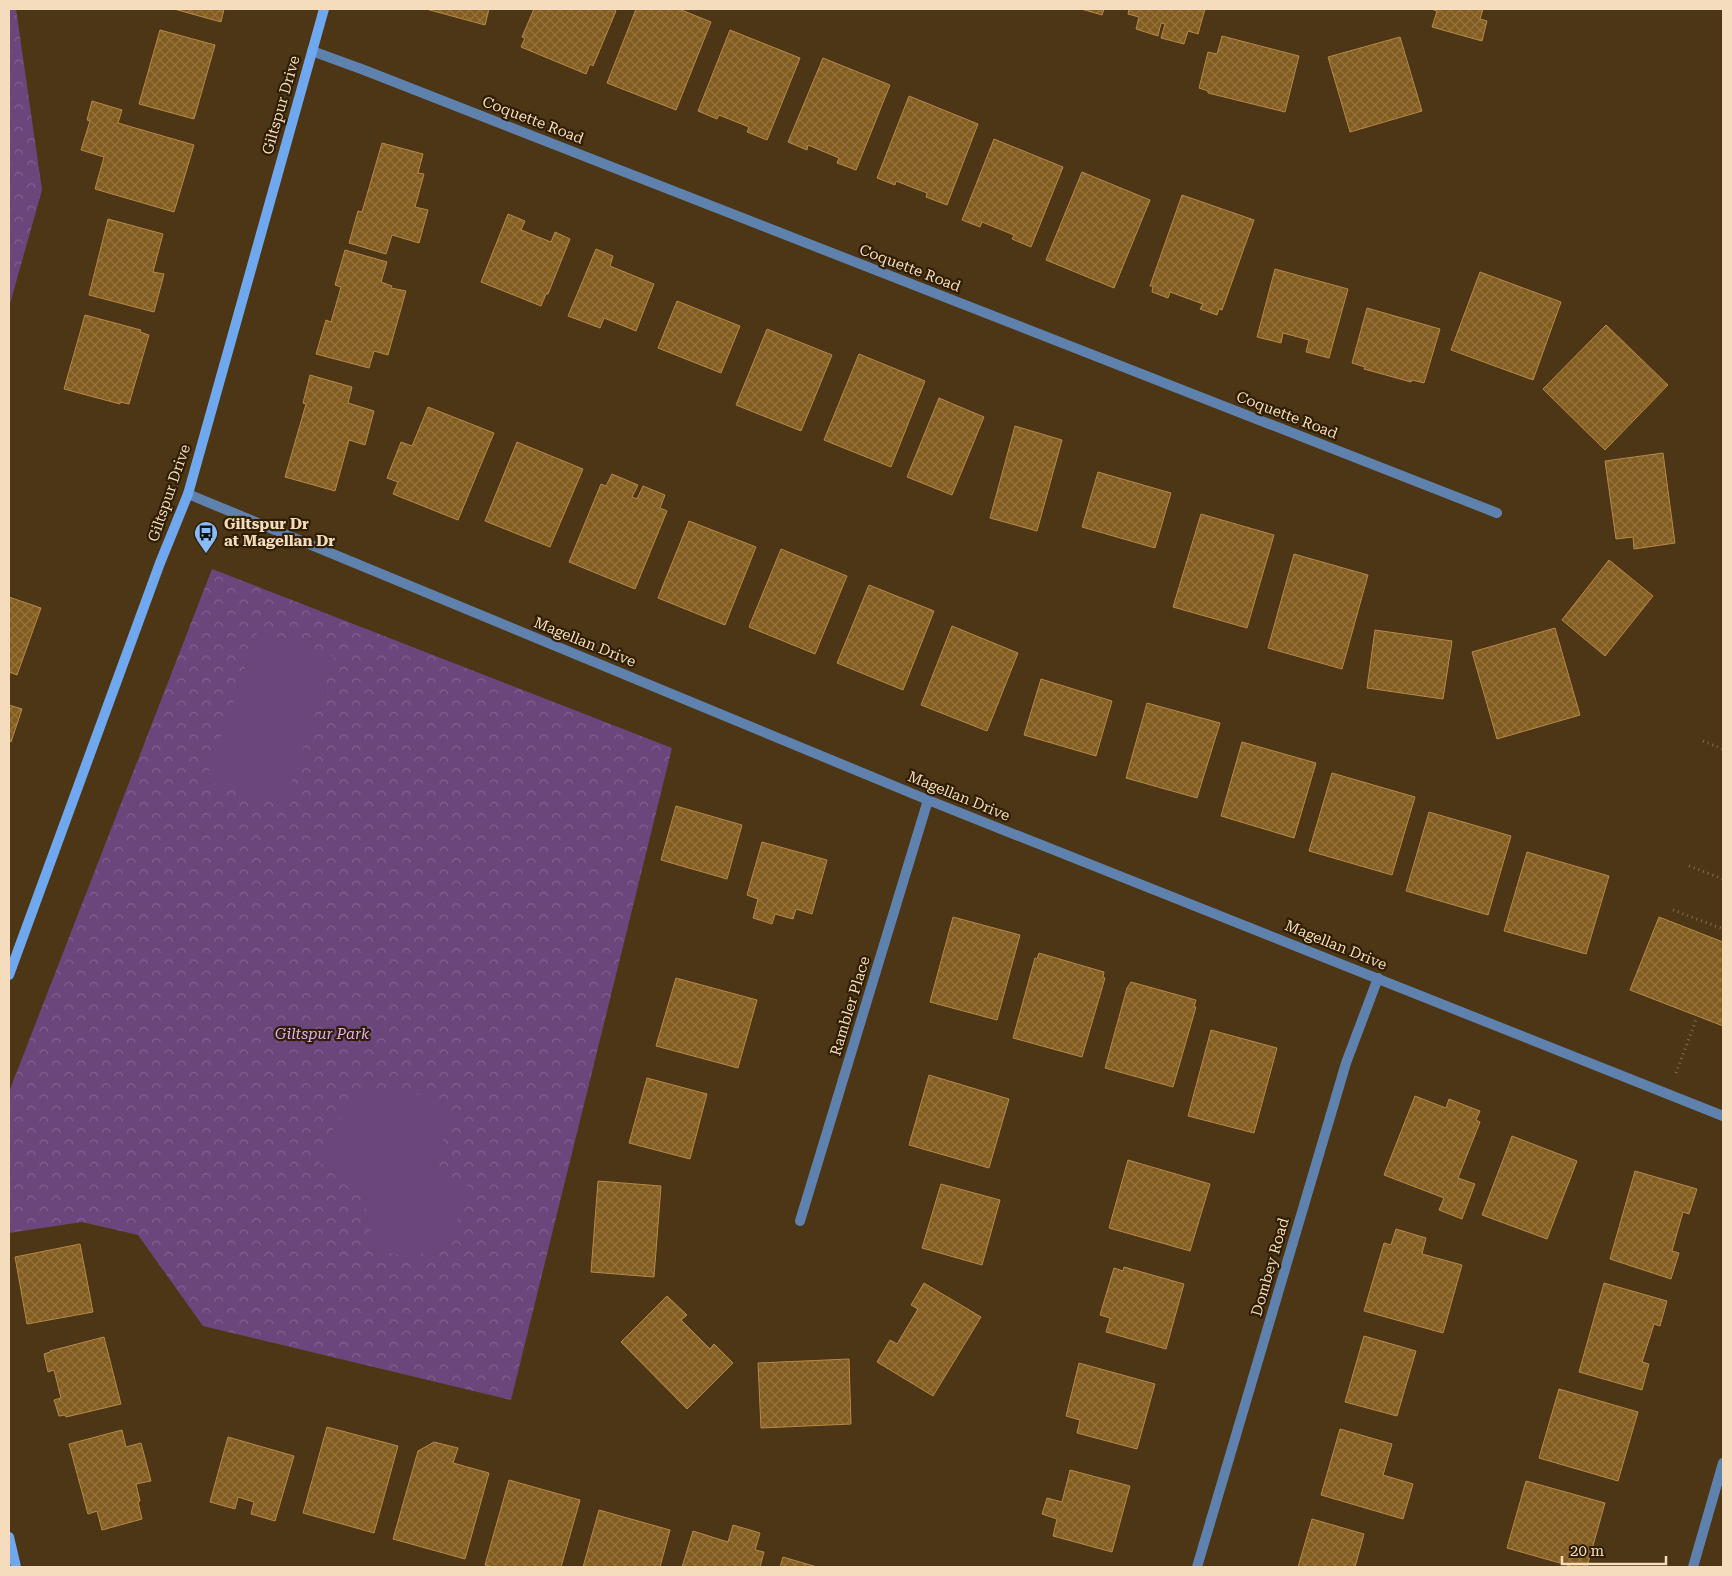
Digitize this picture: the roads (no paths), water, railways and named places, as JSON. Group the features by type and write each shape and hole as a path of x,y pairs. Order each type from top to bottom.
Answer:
{"street":[{"name":"Giltspur Drive","path":"9,975 160,563 188,494 324,9"},
{"name":"Coquette Road","path":"312,51 1497,513"},
{"name":"Magellan Drive","path":"188,494 928,800 1723,1116"},
{"name":"Rambler Place","path":"800,1221 928,800"},
{"name":"Dombey Road","path":"1197,1567 1346,1063 1378,978"},
{"path":"1693,1567 1723,1463"},
{"path":"9,1537 16,1567"}],"place":[{"name":"Giltspur Dr at Magellan Dr","path":"206,554"}],"park label":[{"name":"Giltspur Park","path":"322,1034"}]}
